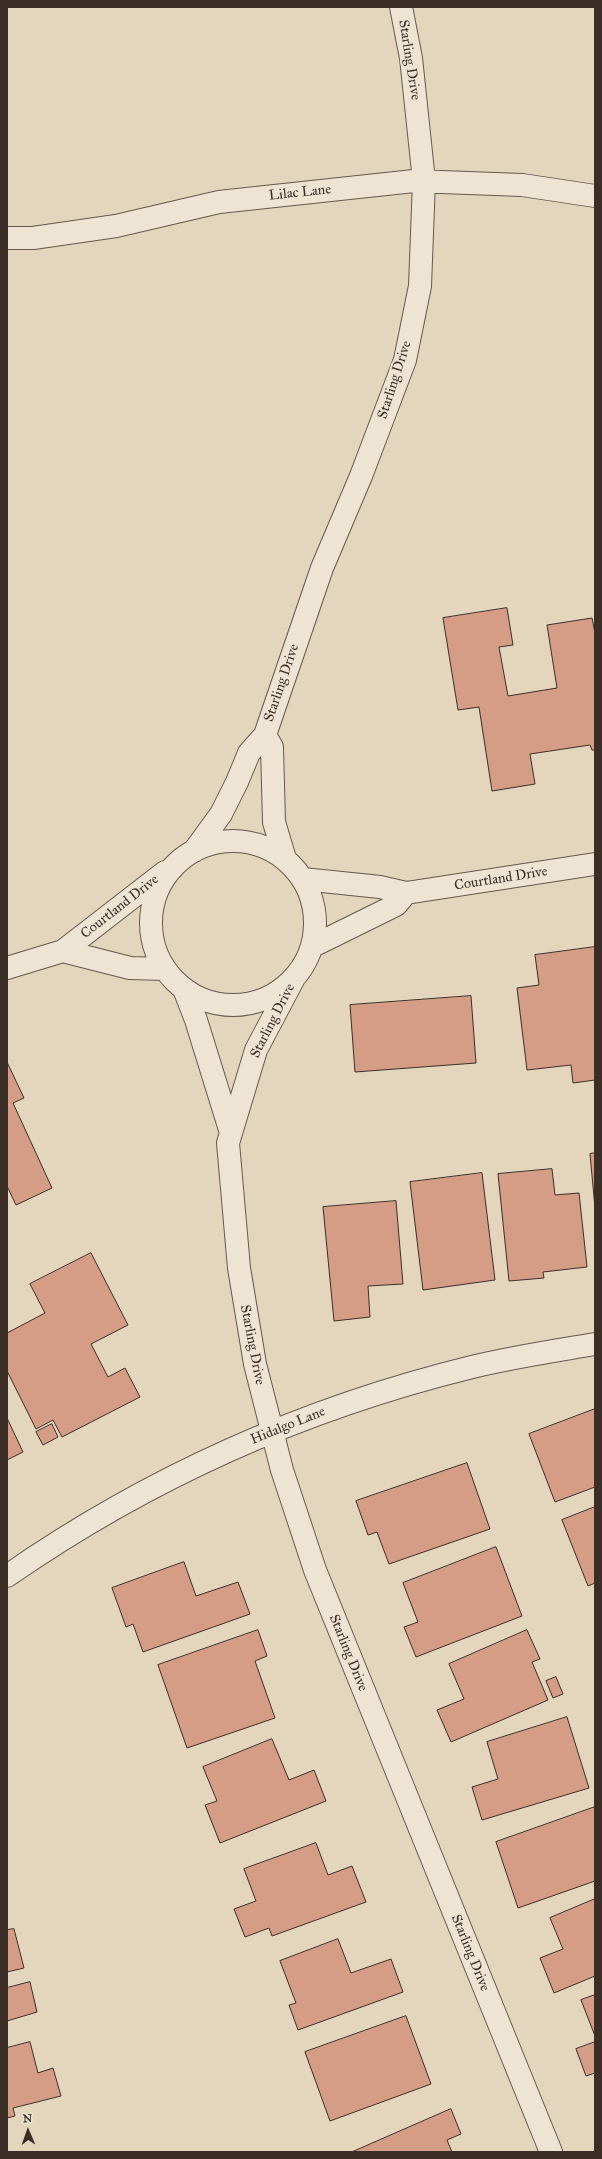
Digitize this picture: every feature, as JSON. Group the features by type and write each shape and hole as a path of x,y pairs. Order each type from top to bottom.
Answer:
{"street":[{"name":"Starling Drive","path":"186,857 221,814 249,753 265,735 322,568 361,476 405,360 420,286 424,181 411,58 401,7"},
{"name":"Lilac Lane","path":"7,238 33,238 116,226 219,202 414,181 522,185 595,196"},
{"name":"Starling Drive","path":"265,735 272,747 274,822 285,859"},
{"path":"240,841 264,847 285,859 303,879 313,900 316,923 313,946 306,963 294,978 276,994 254,1003 229,1005 205,1001 184,989 165,969 155,948 150,925 153,902 162,880 186,857 217,842 240,841"},
{"name":"Courtland Drive","path":"7,968 63,951 186,857"},
{"name":"Courtland Drive","path":"303,879 380,887 406,893 595,864"},
{"path":"313,946 396,905 406,893"},
{"name":"Courtland Drive","path":"63,951 130,968 165,969"},
{"name":"Starling Drive","path":"294,978 256,1050 228,1143 239,1268 255,1364 271,1432 293,1508 315,1570 551,2152"},
{"name":"Starling Drive","path":"184,989 196,1020 232,1133"},
{"name":"Hidalgo Lane","path":"7,1576 49,1548 128,1500 191,1468 271,1432 337,1407 428,1379 512,1359 595,1344"}],"building":[{"path":"507,608 513,645 499,647 508,696 557,688 547,625 592,618 595,633 595,750 592,750 590,745 530,754 535,784 492,791 479,707 458,710 443,618"},
{"path":"595,947 595,1080 573,1083 571,1065 527,1070 517,988 539,985 535,955"},
{"path":"471,996 476,1063 355,1072 350,1005"},
{"path":"7,1062 24,1098 13,1103 52,1188 16,1205 7,1186"},
{"path":"595,1153 595,1208 590,1154"},
{"path":"552,1169 555,1195 579,1193 587,1267 543,1272 544,1278 509,1281 498,1174"},
{"path":"482,1173 495,1280 423,1290 410,1182"},
{"path":"396,1201 403,1284 368,1286 370,1317 334,1321 323,1207"},
{"path":"91,1253 128,1325 91,1344 108,1377 125,1368 140,1397 62,1437 53,1420 36,1429 7,1371 7,1333 45,1313 30,1284"},
{"path":"595,1409 595,1487 555,1502 529,1434"},
{"path":"7,1418 23,1452 7,1460"},
{"path":"52,1424 58,1437 43,1445 36,1432"},
{"path":"467,1463 490,1529 389,1564 377,1532 368,1535 356,1501"},
{"path":"595,1507 595,1583 588,1586 562,1520"},
{"path":"496,1547 522,1616 416,1657 404,1627 418,1622 403,1583"},
{"path":"184,1562 196,1596 238,1582 250,1614 143,1652 133,1624 126,1627 112,1588"},
{"path":"258,1630 267,1656 255,1661 275,1718 187,1748 158,1665"},
{"path":"527,1630 540,1659 532,1662 548,1700 451,1742 437,1710 464,1699 449,1664"},
{"path":"556,1677 563,1694 553,1698 546,1681"},
{"path":"567,1717 589,1788 482,1820 472,1787 498,1779 487,1742"},
{"path":"272,1739 289,1780 314,1770 326,1801 220,1843 205,1805 217,1801 203,1767"},
{"path":"595,1807 595,1881 518,1908 496,1842"},
{"path":"316,1843 328,1875 352,1866 366,1902 272,1936 269,1928 245,1937 234,1909 256,1901 244,1869"},
{"path":"595,1899 595,1976 554,1993 540,1958 563,1949 550,1918"},
{"path":"14,1929 24,1968 7,1972 7,1930"},
{"path":"338,1939 351,1973 391,1959 403,1992 298,2030 289,2005 296,2003 280,1961"},
{"path":"30,1982 37,2012 7,2021 7,1988"},
{"path":"595,1995 595,2036 581,2000"},
{"path":"406,2016 431,2084 330,2121 305,2052"},
{"path":"30,2042 38,2073 53,2068 61,2096 13,2108 15,2116 7,2118 7,2048"},
{"path":"595,2042 595,2073 586,2076 576,2049"},
{"path":"451,2109 461,2134 447,2140 452,2152 352,2152"}]}
